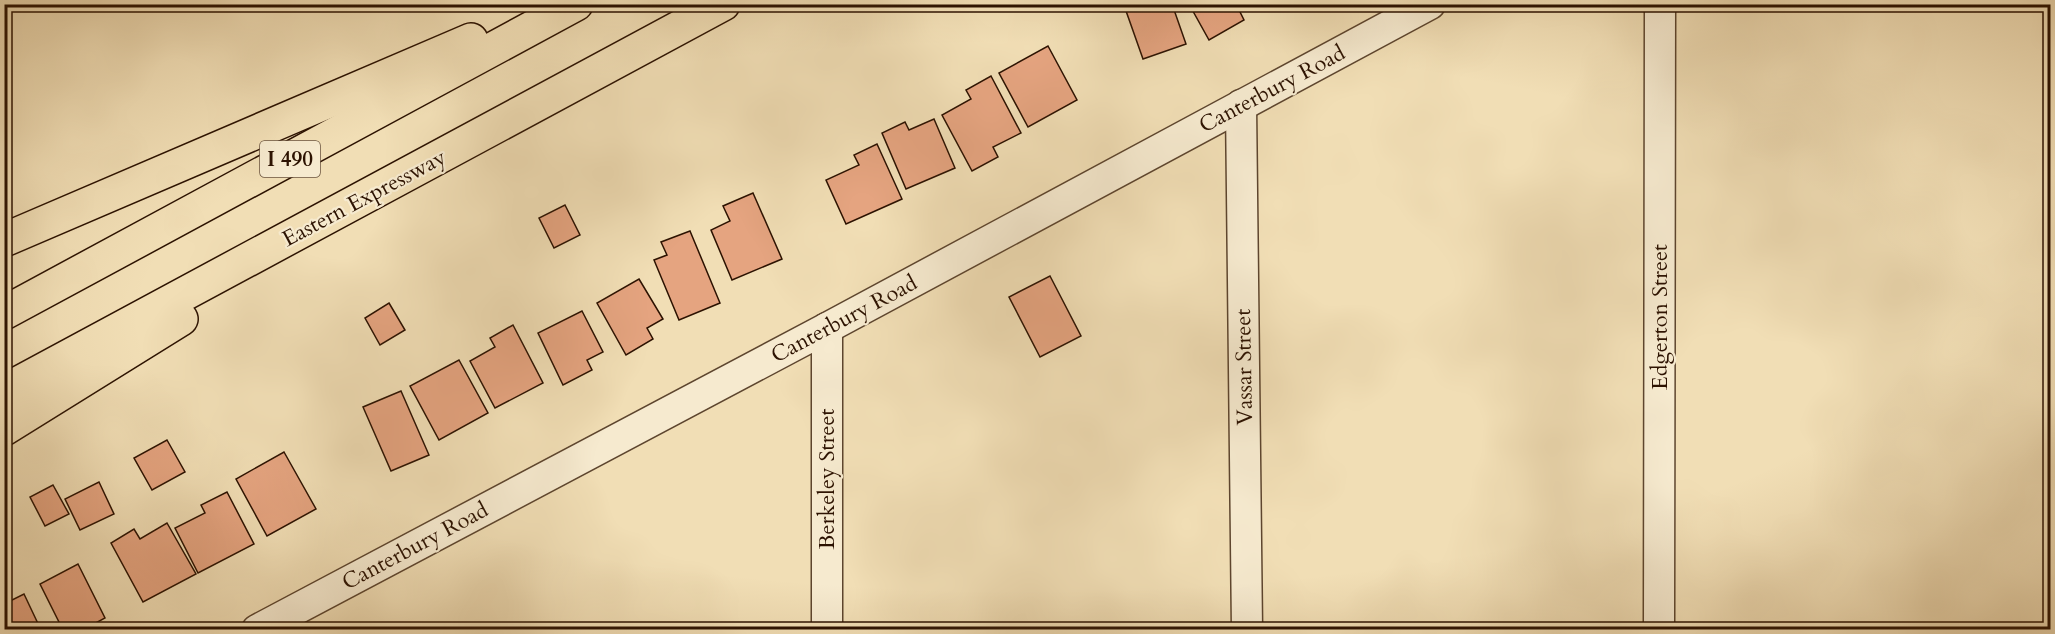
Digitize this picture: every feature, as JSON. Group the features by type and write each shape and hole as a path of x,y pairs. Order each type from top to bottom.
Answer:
{"highway":[{"path":"4,240 552,4"},
{"name":"I 490","path":"4,313 576,4"},
{"name":"Eastern Expressway","path":"4,391 723,4"},
{"path":"4,429 448,153"}],"street":[{"name":"Canterbury Road","path":"257,630 827,328 1430,4"},
{"name":"Edgerton Street","path":"1659,630 1660,4"},
{"name":"Vassar Street","path":"1241,105 1246,630"},
{"name":"Berkeley Street","path":"827,328 827,630"}],"building":[{"path":"1133,4 1172,4 1186,44 1143,59 1125,8"},
{"path":"1189,4 1236,4 1244,20 1209,40"},
{"path":"1048,46 1077,100 1028,127 999,73"},
{"path":"991,76 1021,133 993,147 998,157 972,171 942,115 971,99 966,90"},
{"path":"934,119 955,168 906,189 882,133 905,122 909,130"},
{"path":"877,144 902,199 846,224 826,180 859,165 854,155"},
{"path":"753,193 782,259 732,280 711,230 730,221 723,206"},
{"path":"565,205 580,235 554,248 539,218"},
{"path":"690,231 720,303 679,320 654,260 667,255 661,242"},
{"path":"1050,276 1081,336 1040,357 1009,297"},
{"path":"639,279 663,319 647,328 653,339 626,355 597,303"},
{"path":"389,303 405,330 380,345 365,318"},
{"path":"582,311 603,352 587,360 592,370 563,385 538,333"},
{"path":"513,325 543,383 495,408 470,361 495,347 490,338"},
{"path":"459,360 488,413 439,440 410,386"},
{"path":"401,391 429,455 391,471 363,407"},
{"path":"167,440 185,472 152,490 134,458"},
{"path":"284,452 316,509 267,536 236,479"},
{"path":"99,482 114,514 80,530 65,499"},
{"path":"53,485 69,514 45,526 30,497"},
{"path":"227,492 254,544 198,573 175,528 205,513 201,505"},
{"path":"167,523 196,574 143,602 111,543 134,529 140,539"},
{"path":"78,564 105,618 83,630 63,630 40,584"},
{"path":"24,594 41,630 4,630 4,604"}]}
